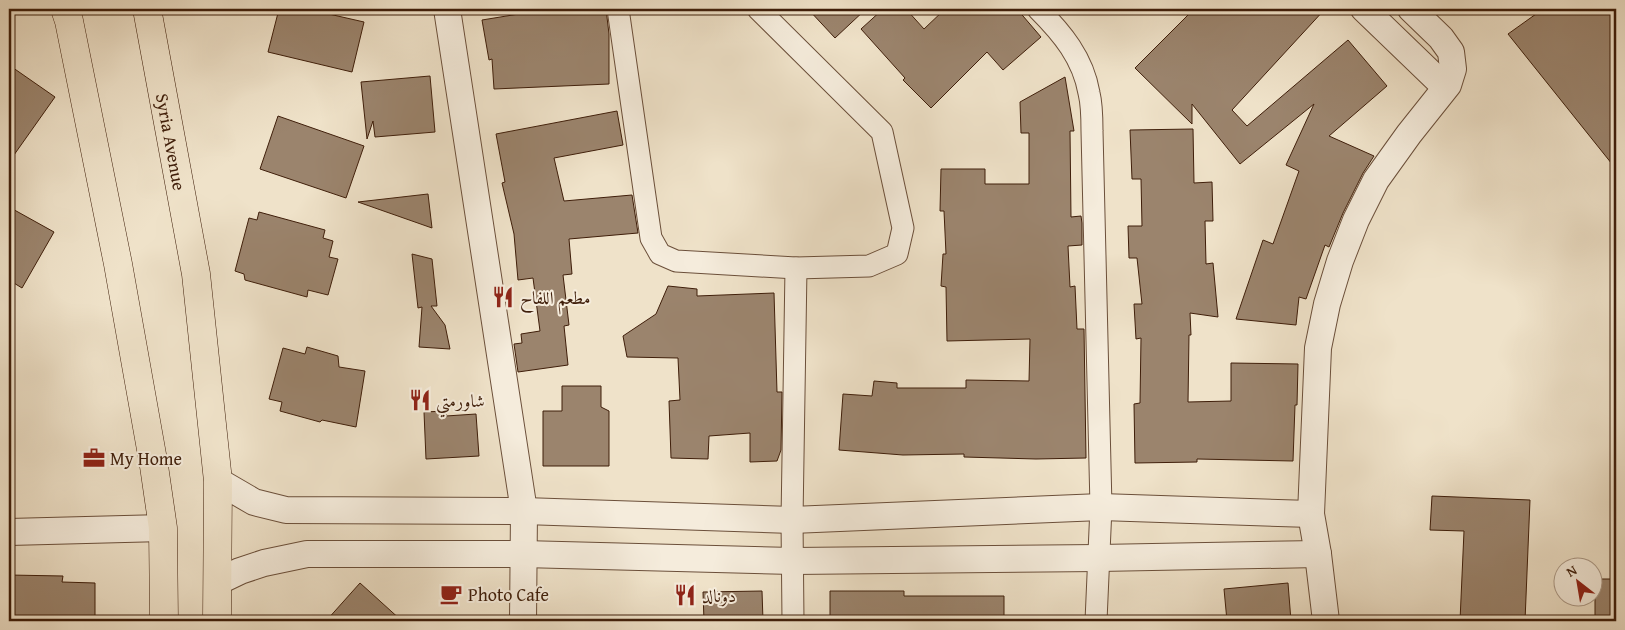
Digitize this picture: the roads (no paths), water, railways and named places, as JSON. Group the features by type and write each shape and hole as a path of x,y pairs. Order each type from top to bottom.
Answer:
{"main road":[{"name":"Syria Avenue","path":"147,9 196,274 218,481 217,621"},
{"path":"67,15 118,264 154,466 163,528 164,621"}],"street":[{"path":"447,9 524,511 523,621"},
{"path":"618,9 651,238 660,254 676,261 796,268 869,266 897,254 903,228 882,132 766,12"},
{"path":"1038,9 1056,27 1078,58 1090,94 1101,508 1096,621"},
{"path":"1364,9 1445,87"},
{"path":"1326,621 1311,514 1318,348 1327,304 1356,220 1376,180 1448,85 1453,69 1451,52 1441,38 1411,9"},
{"path":"793,621 792,520 796,268"},
{"path":"218,481 254,502 286,510 524,511 792,520 1101,508 1311,514"},
{"path":"9,532 163,528"},
{"path":"217,582 240,571 264,563 307,554 523,554 793,561 1318,554"}],"place":[{"name":"مطعم اللفاح","path":"503,297"},
{"name":"شاورمتي","path":"420,400"},
{"name":"My Home","path":"94,458"},
{"name":"Photo Cafe","path":"451,594"},
{"name":"دونالد","path":"685,595"}]}
